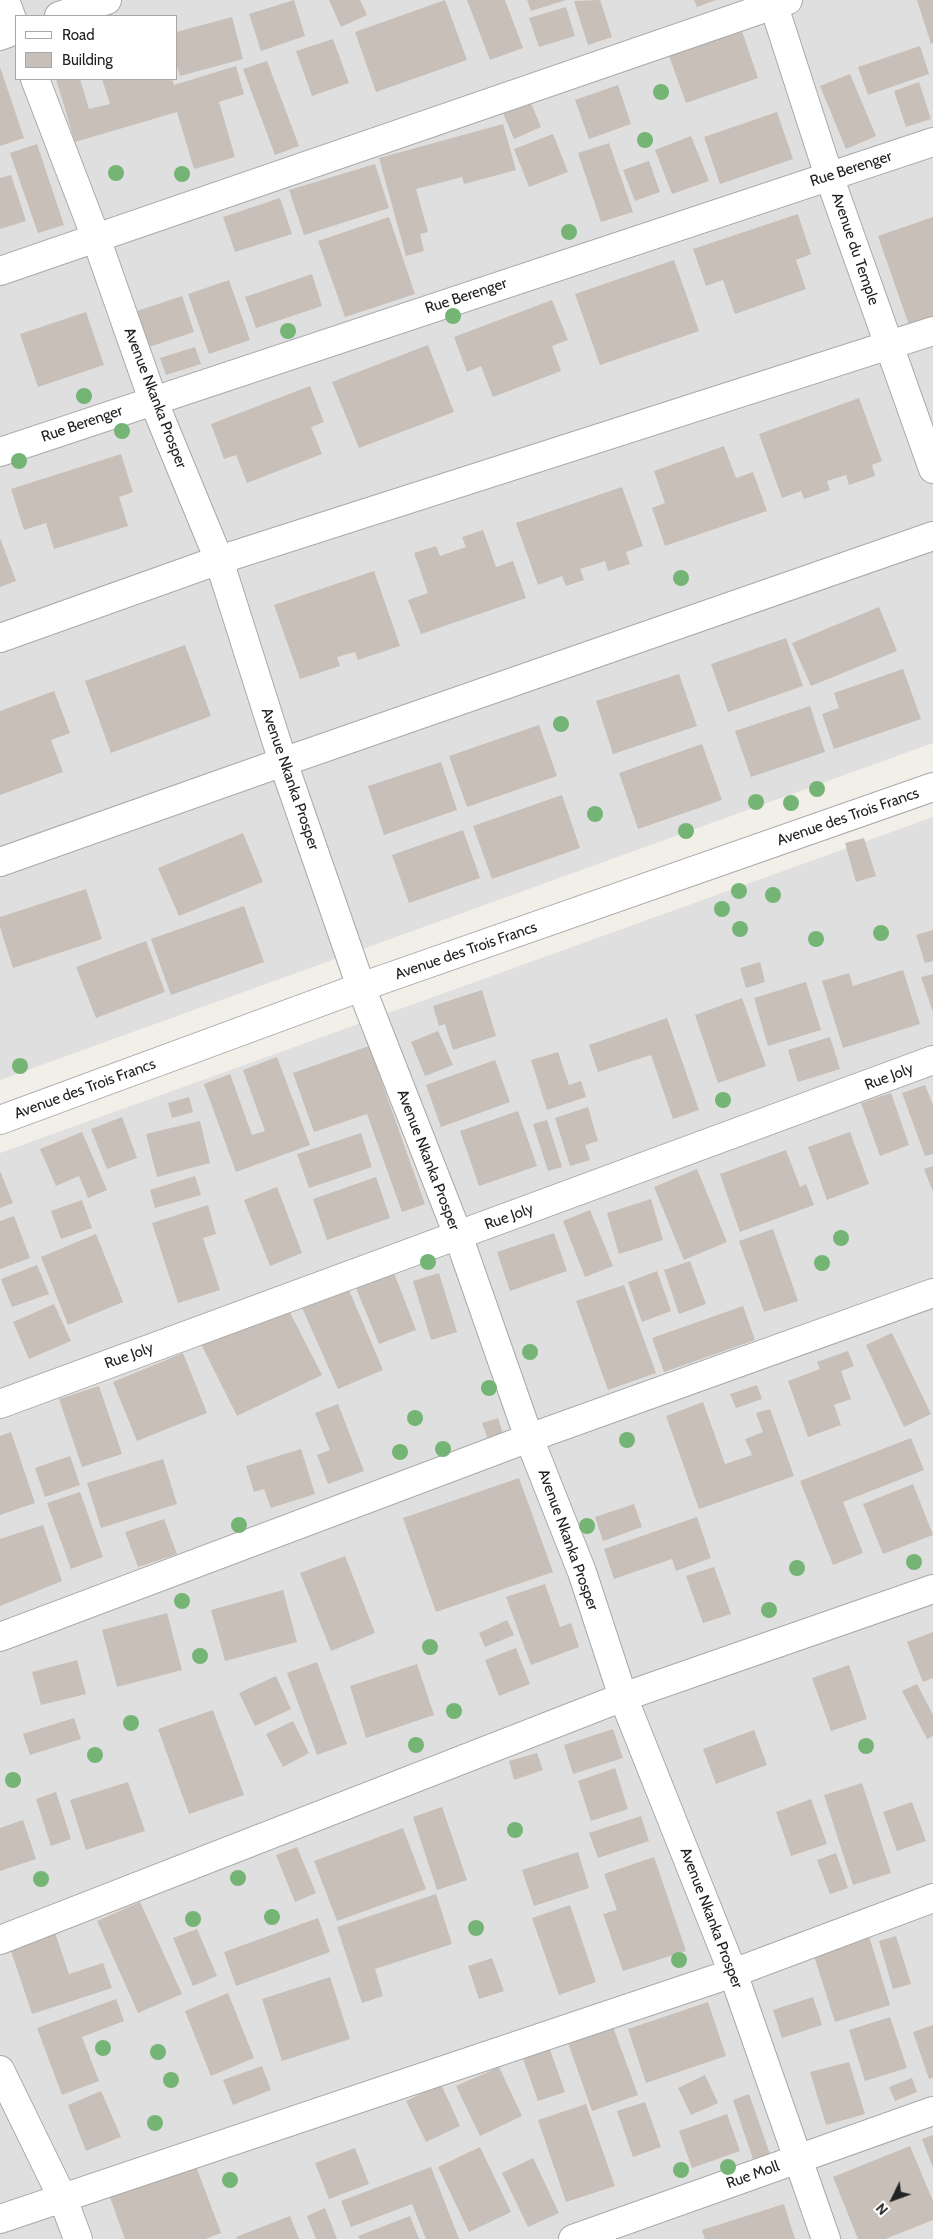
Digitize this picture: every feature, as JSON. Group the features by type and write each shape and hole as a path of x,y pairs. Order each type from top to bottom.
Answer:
{"street":[{"path":"5,0 15,27"},
{"path":"62,15 107,0"},
{"path":"0,271 777,2"},
{"name":"Avenue du Temple","path":"777,2 829,176 933,469"},
{"path":"0,36 15,30"},
{"name":"Avenue Nkanka Prosper","path":"35,80 96,238 153,400 219,560 283,762 361,988 458,1236 529,1438 582,1572 623,1697 734,1973 826,2239"},
{"name":"Rue Berenger","path":"0,452 933,142"},
{"path":"0,638 219,560 933,331"},
{"path":"0,862 933,536"},
{"name":"Avenue des Trois Francs","path":"0,1120 361,988 933,787"},
{"name":"Rue Joly","path":"0,1404 933,1060"},
{"path":"0,1637 529,1438 933,1293"},
{"path":"0,1940 623,1697 933,1589"},
{"path":"0,2219 734,1973 933,1898"},
{"path":"0,2070 63,2199 78,2239"},
{"name":"Rue Moll","path":"573,2239 933,2111"}],"shaded area":[{"path":"0,0 933,0 933,743 0,1080"},
{"path":"933,817 933,2239 0,2239 0,1153"}],"building":[{"path":"294,0 305,36 261,51 249,14"},
{"path":"329,0 360,0 367,15 341,27"},
{"path":"445,0 467,60 376,92 355,32"},
{"path":"467,0 505,0 523,48 490,60"},
{"path":"527,0 566,0 531,11"},
{"path":"600,0 612,37 588,45 574,1"},
{"path":"694,0 716,0 697,7"},
{"path":"917,0 933,0 933,43 931,44"},
{"path":"566,7 575,36 539,47 529,18"},
{"path":"232,17 243,59 180,76 178,70 178,31"},
{"path":"742,31 758,78 686,103 669,56"},
{"path":"333,39 349,83 312,96 296,51"},
{"path":"920,46 929,74 868,95 858,67"},
{"path":"267,61 299,146 275,155 243,69"},
{"path":"236,66 244,94 219,102 235,157 194,169 177,112 75,142 56,80 80,80 89,109 110,104 102,80 172,80 174,85"},
{"path":"0,67 24,138 0,146"},
{"path":"850,74 876,136 846,149 820,86"},
{"path":"919,82 931,119 906,127 894,91"},
{"path":"618,85 631,124 589,139 575,100"},
{"path":"530,101 541,127 514,139 503,113"},
{"path":"777,112 793,159 720,184 704,137"},
{"path":"503,124 516,170 464,184 462,177 416,189 428,232 420,234 424,251 406,256 379,158"},
{"path":"553,134 568,172 529,187 514,149"},
{"path":"691,136 709,181 672,194 655,150"},
{"path":"609,143 633,212 601,222 578,153"},
{"path":"37,144 64,225 38,233 10,153"},
{"path":"649,161 660,192 635,201 623,170"},
{"path":"375,164 389,208 304,235 289,190"},
{"path":"11,175 26,221 0,229 0,178"},
{"path":"280,198 292,234 235,252 223,217"},
{"path":"798,214 811,254 796,260 806,289 735,314 723,280 706,286 693,249"},
{"path":"389,217 415,294 345,317 318,241"},
{"path":"933,217 933,320 910,328 878,236"},
{"path":"674,260 699,331 600,365 575,294"},
{"path":"312,274 322,306 256,328 245,297"},
{"path":"229,280 250,340 209,354 188,294"},
{"path":"182,296 194,332 149,347 137,311"},
{"path":"552,300 568,340 552,346 561,371 493,397 481,366 467,372 454,337"},
{"path":"86,312 104,365 38,387 20,334"},
{"path":"428,345 454,412 359,448 332,382"},
{"path":"195,347 201,364 166,375 160,358"},
{"path":"310,386 324,422 311,427 322,454 247,483 236,455 224,459 211,424"},
{"path":"859,398 882,461 872,465 875,476 849,485 846,475 827,481 830,490 804,499 801,491 782,498 759,434"},
{"path":"724,446 736,478 753,472 767,511 665,546 652,508 665,503 654,471"},
{"path":"121,454 133,492 119,497 128,526 54,549 46,523 24,530 11,489"},
{"path":"622,487 643,546 626,552 630,564 608,571 605,561 580,569 584,580 566,586 562,576 538,585 516,523"},
{"path":"483,530 496,567 513,561 526,598 421,634 408,600 428,593 414,553 436,546 440,556 466,547 462,537"},
{"path":"0,538 16,581 0,587"},
{"path":"374,571 400,646 358,660 355,652 337,657 340,666 300,679 274,605"},
{"path":"879,607 897,651 811,686 792,643"},
{"path":"786,638 803,686 728,712 711,664"},
{"path":"185,645 211,716 111,753 85,681"},
{"path":"903,669 921,719 834,749 822,714 839,708 834,693"},
{"path":"679,674 697,726 613,754 596,701"},
{"path":"54,691 70,733 51,740 63,772 0,795 0,711"},
{"path":"810,706 825,752 751,777 735,731"},
{"path":"539,725 557,776 467,807 449,756"},
{"path":"702,744 722,800 638,829 619,773"},
{"path":"441,762 457,810 384,835 368,786"},
{"path":"562,795 580,848 492,879 473,826"},
{"path":"463,830 480,878 409,903 392,855"},
{"path":"243,833 263,882 179,916 158,868"},
{"path":"864,838 876,876 856,882 845,843"},
{"path":"86,889 102,939 13,968 0,927 0,917"},
{"path":"244,906 264,962 171,995 151,939"},
{"path":"933,930 933,961 925,963 916,935"},
{"path":"146,941 165,992 96,1018 76,967"},
{"path":"760,962 765,982 746,988 740,968"},
{"path":"903,970 920,1024 843,1048 822,981 849,973 853,986"},
{"path":"933,974 933,1012 921,977"},
{"path":"806,982 821,1030 768,1046 754,998"},
{"path":"482,990 496,1036 453,1050 445,1024 439,1026 433,1006"},
{"path":"742,998 766,1066 718,1083 695,1015"},
{"path":"667,1018 699,1110 673,1119 651,1055 598,1072 589,1045"},
{"path":"438,1031 453,1065 425,1076 411,1042"},
{"path":"830,1037 840,1069 798,1082 788,1050"},
{"path":"369,1046 425,1204 402,1212 367,1114 314,1132 293,1073"},
{"path":"558,1052 569,1085 581,1081 586,1097 547,1110 531,1060"},
{"path":"277,1057 310,1145 236,1172 204,1084 230,1074 252,1135 265,1131 243,1070"},
{"path":"495,1060 510,1102 441,1127 426,1085"},
{"path":"925,1085 933,1105 933,1154 925,1156 902,1093"},
{"path":"891,1093 909,1145 880,1156 861,1103"},
{"path":"189,1097 193,1112 172,1118 168,1103"},
{"path":"588,1107 598,1141 585,1145 590,1160 570,1166 555,1118"},
{"path":"518,1111 537,1166 479,1186 460,1131"},
{"path":"122,1117 137,1158 107,1169 91,1129"},
{"path":"547,1120 562,1167 548,1171 533,1124"},
{"path":"200,1121 210,1163 157,1177 146,1134"},
{"path":"82,1132 107,1190 88,1198 79,1176 56,1186 40,1149"},
{"path":"850,1132 869,1184 827,1200 808,1147"},
{"path":"361,1133 372,1167 309,1188 297,1154"},
{"path":"786,1150 800,1187 806,1184 814,1205 740,1232 720,1174"},
{"path":"933,1166 933,1192 924,1169"},
{"path":"697,1169 727,1242 684,1260 654,1187"},
{"path":"0,1171 13,1203 0,1208"},
{"path":"195,1176 201,1195 155,1208 150,1190"},
{"path":"376,1177 390,1218 327,1240 313,1199"},
{"path":"277,1187 302,1253 270,1266 244,1200"},
{"path":"651,1199 663,1240 619,1254 607,1213"},
{"path":"82,1200 92,1228 61,1239 51,1211"},
{"path":"208,1205 216,1234 203,1238 220,1290 178,1303 152,1223"},
{"path":"590,1210 613,1266 585,1277 563,1221"},
{"path":"14,1216 30,1258 0,1269 0,1221"},
{"path":"773,1229 798,1301 764,1312 739,1241"},
{"path":"554,1233 567,1271 510,1291 497,1252"},
{"path":"96,1234 123,1302 68,1325 41,1257"},
{"path":"690,1261 706,1304 679,1314 664,1270"},
{"path":"37,1265 49,1294 12,1307 1,1279"},
{"path":"657,1271 671,1311 642,1322 628,1282"},
{"path":"394,1273 416,1330 379,1344 356,1288"},
{"path":"439,1273 457,1332 431,1340 413,1281"},
{"path":"346,1283 383,1370 338,1389 300,1303"},
{"path":"624,1285 656,1373 608,1390 576,1301"},
{"path":"284,1301 322,1375 237,1416 200,1342"},
{"path":"54,1304 71,1341 29,1359 13,1322"},
{"path":"743,1306 755,1340 664,1372 652,1338"},
{"path":"892,1333 931,1414 904,1427 866,1345"},
{"path":"848,1351 854,1366 841,1371 851,1399 834,1405 841,1425 808,1437 788,1381 820,1369 817,1362"},
{"path":"183,1353 207,1413 137,1441 113,1382"},
{"path":"757,1385 762,1399 736,1408 730,1394"},
{"path":"99,1386 122,1454 82,1467 59,1399"},
{"path":"703,1402 725,1464 752,1455 745,1439 763,1432 756,1413 770,1409 794,1476 699,1509 666,1416"},
{"path":"338,1404 364,1471 328,1484 317,1455 330,1450 315,1413"},
{"path":"498,1418 504,1437 489,1442 482,1423"},
{"path":"11,1432 35,1503 0,1515 0,1436"},
{"path":"911,1438 924,1470 843,1502 863,1553 833,1565 800,1481"},
{"path":"301,1449 315,1494 271,1508 264,1489 254,1492 246,1466"},
{"path":"70,1456 80,1485 45,1497 35,1468"},
{"path":"163,1459 177,1504 101,1528 87,1483"},
{"path":"519,1478 553,1572 436,1612 403,1518"},
{"path":"913,1484 933,1535 883,1554 863,1504"},
{"path":"80,1492 103,1557 71,1569 47,1503"},
{"path":"634,1504 642,1527 603,1541 595,1517"},
{"path":"697,1517 711,1558 676,1571 672,1559 614,1579 604,1549"},
{"path":"164,1519 177,1554 138,1567 125,1532"},
{"path":"43,1525 62,1581 0,1606 0,1539"},
{"path":"345,1556 375,1633 331,1651 300,1573"},
{"path":"714,1567 731,1614 703,1623 686,1576"},
{"path":"545,1584 560,1627 571,1623 579,1647 531,1665 506,1597"},
{"path":"283,1590 297,1642 225,1661 211,1610"},
{"path":"167,1613 182,1670 117,1687 102,1630"},
{"path":"507,1620 514,1635 485,1647 479,1633"},
{"path":"933,1632 933,1678 923,1682 907,1642"},
{"path":"516,1648 530,1684 499,1696 485,1660"},
{"path":"77,1660 86,1694 41,1705 32,1672"},
{"path":"317,1662 347,1744 317,1755 287,1673"},
{"path":"417,1664 434,1715 366,1738 350,1686"},
{"path":"849,1665 867,1719 831,1731 812,1678"},
{"path":"276,1676 291,1709 255,1726 239,1693"},
{"path":"917,1684 933,1715 933,1736 927,1739 902,1691"},
{"path":"213,1710 244,1795 189,1814 158,1729"},
{"path":"74,1718 81,1739 30,1755 23,1734"},
{"path":"293,1721 309,1753 283,1767 266,1734"},
{"path":"613,1729 623,1758 573,1774 564,1745"},
{"path":"754,1730 767,1765 716,1784 703,1749"},
{"path":"537,1753 543,1770 514,1780 509,1761"},
{"path":"615,1768 628,1809 591,1821 578,1781"},
{"path":"128,1782 145,1831 86,1850 70,1800"},
{"path":"862,1783 891,1873 853,1885 824,1795"},
{"path":"56,1792 71,1839 51,1846 36,1799"},
{"path":"811,1799 827,1844 791,1856 776,1812"},
{"path":"912,1802 926,1841 897,1851 883,1812"},
{"path":"442,1807 467,1880 437,1890 413,1817"},
{"path":"641,1816 649,1841 598,1858 589,1833"},
{"path":"23,1820 36,1859 0,1871 0,1828"},
{"path":"403,1828 426,1889 337,1921 314,1861"},
{"path":"297,1847 316,1893 295,1902 276,1855"},
{"path":"578,1852 589,1888 534,1906 522,1870"},
{"path":"836,1853 848,1888 830,1894 817,1860"},
{"path":"654,1857 686,1951 623,1971 603,1914 617,1910 604,1874"},
{"path":"436,1894 452,1944 375,1969 383,1996 362,2003 337,1927"},
{"path":"140,1902 182,1994 138,2013 97,1921"},
{"path":"570,1905 596,1982 559,1995 532,1918"},
{"path":"318,1918 330,1952 236,1986 224,1952"},
{"path":"197,1929 217,1976 193,1986 173,1938"},
{"path":"55,1933 69,1974 103,1963 112,1988 32,2014 10,1948"},
{"path":"869,1936 890,2005 835,2022 813,1953"},
{"path":"896,1936 911,1984 893,1989 879,1941"},
{"path":"492,1958 504,1991 479,1999 468,1966"},
{"path":"330,1977 350,2039 282,2061 262,1999"},
{"path":"228,1993 254,2058 211,2076 185,2011"},
{"path":"813,1997 822,2025 782,2038 773,2010"},
{"path":"116,1999 124,2021 82,2037 99,2081 62,2095 37,2028"},
{"path":"708,2002 726,2056 646,2083 628,2029"},
{"path":"890,2017 907,2068 865,2081 849,2030"},
{"path":"612,2024 638,2095 592,2111 567,2040"},
{"path":"933,2025 933,2078 929,2079 913,2032"},
{"path":"549,2047 565,2092 538,2101 522,2056"},
{"path":"849,2062 865,2114 826,2125 810,2072"},
{"path":"262,2066 271,2090 233,2105 223,2080"},
{"path":"499,2067 522,2116 480,2136 456,2086"},
{"path":"705,2075 718,2103 691,2115 678,2088"},
{"path":"912,2078 917,2092 895,2101 889,2087"},
{"path":"441,2084 460,2126 426,2142 406,2101"},
{"path":"101,2091 121,2137 86,2151 68,2105"},
{"path":"749,2094 770,2154 753,2159 733,2100"},
{"path":"645,2102 661,2147 633,2157 617,2111"},
{"path":"586,2104 615,2186 566,2202 538,2120"},
{"path":"727,2114 740,2151 692,2168 679,2131"},
{"path":"933,2135 933,2168 922,2139"},
{"path":"910,2146 933,2201 933,2220 885,2239 858,2239 833,2177"},
{"path":"480,2147 511,2212 469,2232 438,2167"},
{"path":"355,2148 369,2184 329,2199 315,2163"},
{"path":"193,2158 221,2233 205,2239 125,2239 107,2189"},
{"path":"533,2158 559,2213 528,2227 502,2173"},
{"path":"431,2167 459,2239 426,2239 412,2204 351,2227 341,2201"},
{"path":"784,2204 795,2239 705,2239 702,2230"},
{"path":"325,2208 337,2239 316,2239 307,2216"},
{"path":"290,2216 299,2239 237,2239 236,2237"},
{"path":"410,2216 419,2239 360,2239 358,2236"}]}
